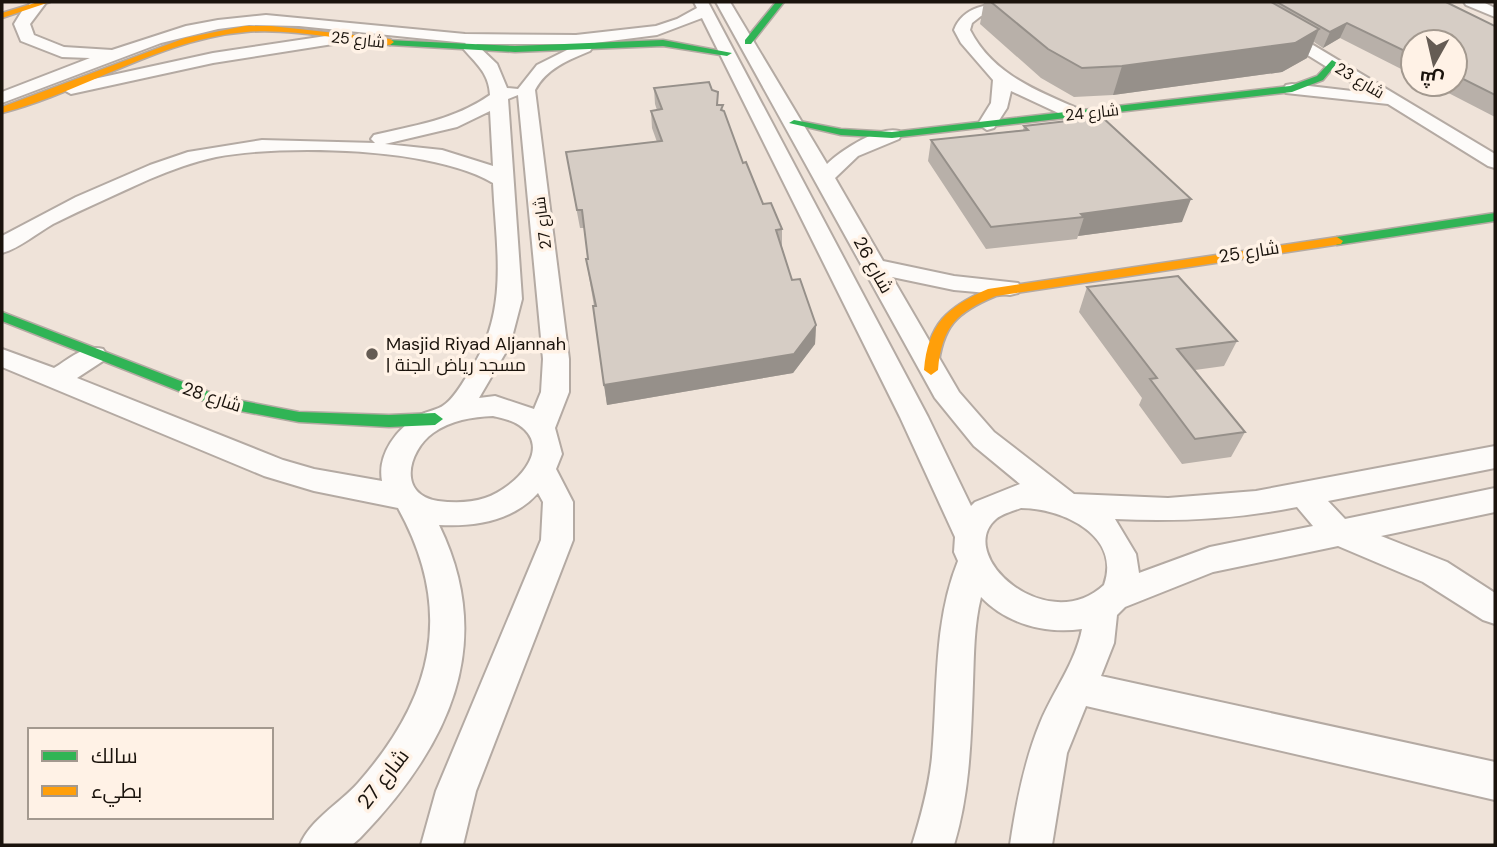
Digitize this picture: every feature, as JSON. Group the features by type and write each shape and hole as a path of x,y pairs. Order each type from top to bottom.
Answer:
{"street":[{"path":"748,42 780,2"},
{"path":"1052,2 994,8 976,13 962,25 963,35 1001,79 1075,114"},
{"name":"شارع 23","path":"1223,2 1248,12 1495,162"},
{"name":"شارع 23","path":"1264,2 1270,10 1495,144"},
{"path":"2,16 42,3"},
{"path":"33,93 44,71 44,65 28,47 22,29 24,19 42,3"},
{"name":"شارع 26","path":"710,4 748,42 948,398 984,439 1064,502"},
{"name":"شارع 26","path":"710,4 727,53 914,417 971,549"},
{"name":"شارع 25","path":"2,110 33,93 126,52 175,34 221,23 273,19 346,38 470,47 584,48 669,27 688,20 710,4"},
{"path":"1466,7 1495,13"},
{"path":"1466,7 1495,29"},
{"path":"1275,29 1299,26"},
{"name":"شارع 25","path":"2,98 33,93 202,36 245,29 302,27 472,38 663,43 727,53"},
{"path":"33,93 178,64 346,38"},
{"path":"28,47 72,53 126,52"},
{"name":"شارع 27","path":"445,415 489,363 507,319 510,299 499,94 491,68 470,47"},
{"path":"337,147 442,126 486,107 499,94 526,90 545,66 584,48"},
{"name":"شارع 24","path":"1293,89 1320,78 1332,63"},
{"path":"988,124 1003,97 1001,79"},
{"name":"شارع 24","path":"794,123 841,132 892,135 1293,89 1397,102"},
{"name":"شارع 27","path":"526,90 550,293 556,375 555,391 541,428"},
{"path":"1444,130 1467,127"},
{"name":"شارع 24","path":"824,177 851,152 892,135"},
{"path":"2,246 38,223 145,174 193,157 253,146 413,151 448,156 475,164 503,180"},
{"name":"شارع 25","path":"932,370 930,354 934,339 950,314 976,298 1010,288 1493,215"},
{"path":"2,233 38,223"},
{"path":"816,229 850,224"},
{"name":"شارع 25","path":"874,266 954,283 1010,288"},
{"path":"510,299 550,293"},
{"name":"شارع 28","path":"2,316 94,355 219,402 257,411 343,421 445,415"},
{"path":"56,379 94,355"},
{"path":"2,357 275,468 335,485 406,499 426,511 446,515 469,515 492,509 513,500 530,487 542,471 547,456 547,441 541,428 529,417 514,410 475,407 445,415 407,441 398,455 394,469 396,483 406,499"},
{"path":"933,845 943,814 951,760 958,620 971,549 981,514 1001,500 1028,496 1064,502 1168,510 1256,503 1495,457"},
{"path":"442,845 456,791 557,540 558,502 542,471"},
{"path":"1304,495 1338,532 1435,572 1495,610"},
{"name":"شارع 27","path":"321,845 373,797 404,757 425,717 440,678 447,642 448,609 437,557 430,538 406,499"},
{"path":"971,549 985,583 1004,599 1028,611 1079,617 1210,560 1495,500"},
{"path":"1031,845 1046,763 1058,723 1089,670 1108,603 1123,581 1124,563 1117,545 1105,528 1089,514 1064,502"},
{"path":"1077,687 1495,781"}],"building":[{"path":"991,2 1271,2 1319,29 1295,43 1122,66 1082,68 1048,49"},
{"path":"1277,2 1446,2 1495,26 1495,95 1469,82 1469,28 1399,28 1399,48 1347,23 1330,32"},
{"path":"709,82 712,90 718,92 717,105 723,105 721,110 724,111 743,163 746,162 763,204 771,203 782,229 776,230 792,280 800,279 816,325 794,354 604,385 593,306 596,306 586,259 582,210 577,210 566,152 662,141 651,111 662,109 654,88"},
{"path":"1102,117 1191,199 1081,214 1084,217 991,227 931,140 1028,130 1024,126"},
{"path":"1178,276 1237,341 1177,349 1245,432 1195,439 1150,379 1157,378 1087,287"}],"traffic: fast":[{"path":"748,42 780,2"},
{"path":"390,42 515,49 663,43 727,53"},
{"path":"794,123 841,132 892,135 1292,89 1320,78 1332,63"},
{"path":"1337,241 1495,217"},
{"path":"2,316 219,402 299,417 389,421 435,419"}],"traffic: slow":[{"path":"2,16 46,2"},
{"path":"2,110 188,40 245,29 271,29 390,42"},
{"path":"931,370 935,341 947,320 967,304 993,292 1337,241"}],"place":[{"name":"Masjid Riyad Aljannah | مسجد رياض الجنة","path":"372,354"}]}
